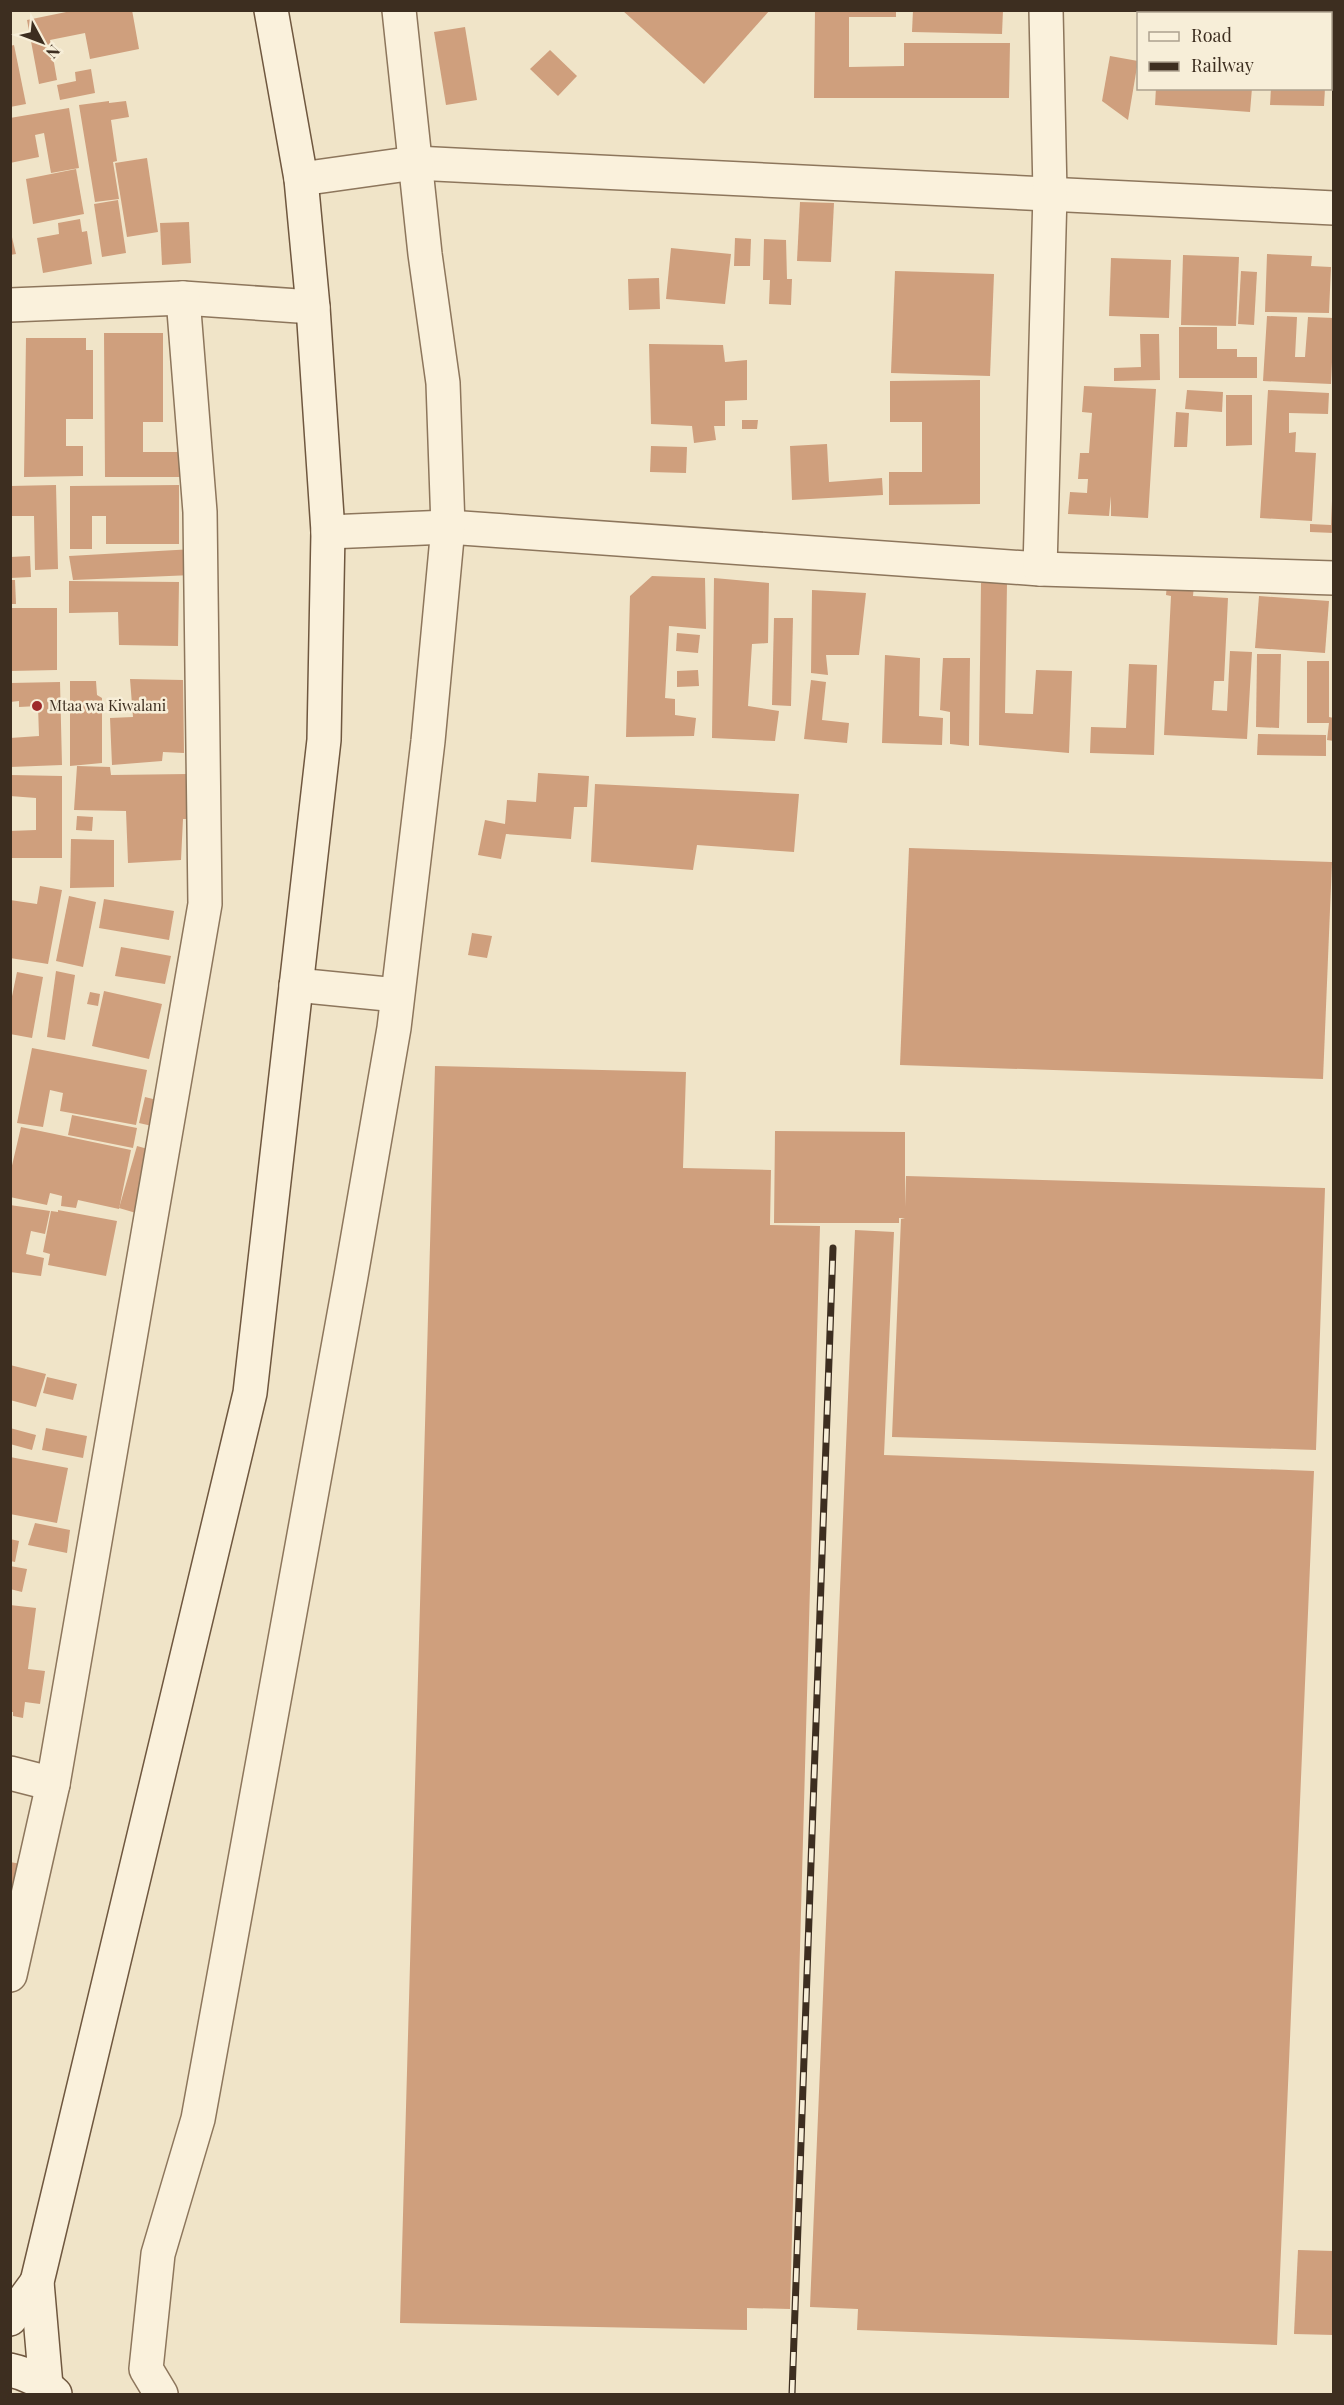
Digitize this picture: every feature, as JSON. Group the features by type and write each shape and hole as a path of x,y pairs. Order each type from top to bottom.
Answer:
{"street":[{"path":"51,2390 37,2282 250,1393 324,740 328,532 314,307 301,179 271,10"},
{"path":"161,2394 146,2369 158,2254 198,2119 351,1276 394,1028 428,741 448,527 443,384 425,254 399,10"},
{"path":"1040,569 1050,193 1046,10"},
{"path":"301,179 415,163 1334,208"},
{"path":"10,305 183,298 314,307"},
{"path":"10,1975 53,1784 205,904 201,512 183,298"},
{"path":"328,532 448,527 1040,569 1334,578"},
{"path":"296,985 398,995"},
{"path":"10,1773 53,1784"},
{"path":"10,2319 37,2282"},
{"path":"10,2370 24,2373 51,2390"}],"building":[{"path":"76,10 132,10 139,49 90,59 85,33 50,40 57,80 39,84 27,20"},
{"path":"622,10 770,10 704,84"},
{"path":"815,10 896,10 896,17 849,17 849,67 904,66 904,43 1010,43 1009,98 814,98"},
{"path":"913,10 1003,10 1002,34 912,32"},
{"path":"1219,10 1258,10 1258,12 1218,12"},
{"path":"1273,10 1300,10 1300,12 1273,12"},
{"path":"465,27 477,100 446,105 434,32"},
{"path":"14,45 26,104 10,107 10,46"},
{"path":"550,50 577,76 558,96 530,69"},
{"path":"1110,56 1137,61 1128,120 1102,101"},
{"path":"91,69 95,93 60,100 57,85 76,81 75,72"},
{"path":"1156,90 1252,90 1250,112 1155,105"},
{"path":"1271,90 1325,90 1324,106 1270,105"},
{"path":"109,101 109,103 126,101 129,117 111,120 117,161 113,162 119,199 95,202 79,105"},
{"path":"69,108 79,168 51,173 44,133 35,135 39,157 10,163 10,118"},
{"path":"147,158 158,232 127,237 115,163"},
{"path":"76,169 84,214 33,224 26,179"},
{"path":"118,200 126,253 102,257 94,204"},
{"path":"800,202 834,203 831,262 797,261"},
{"path":"80,219 82,232 87,231 92,264 43,273 37,238 59,234 58,223"},
{"path":"189,222 191,263 162,265 160,223"},
{"path":"10,229 16,254 10,255"},
{"path":"735,238 751,239 750,266 734,266"},
{"path":"764,239 786,240 787,279 792,279 791,305 769,304 770,280 763,280"},
{"path":"671,248 731,254 725,304 666,299"},
{"path":"1267,254 1312,256 1311,266 1331,267 1329,313 1265,312"},
{"path":"1183,255 1239,257 1236,326 1181,325"},
{"path":"1111,258 1171,260 1169,318 1109,316"},
{"path":"895,271 994,274 990,376 891,373"},
{"path":"1241,271 1257,272 1254,325 1238,324"},
{"path":"659,278 660,309 629,310 628,279"},
{"path":"1267,316 1297,317 1295,357 1305,357 1308,317 1334,318 1331,384 1263,381"},
{"path":"1179,327 1217,327 1217,349 1237,349 1237,357 1257,357 1257,378 1179,378"},
{"path":"104,333 163,333 163,422 143,422 143,452 181,452 181,477 105,477"},
{"path":"1140,334 1159,334 1160,380 1114,381 1114,368 1141,367"},
{"path":"26,338 86,338 86,350 93,350 93,419 66,419 66,446 83,446 83,476 24,477"},
{"path":"649,344 723,345 725,362 747,360 747,400 725,401 725,426 714,426 716,440 694,443 692,426 651,424"},
{"path":"980,380 980,504 889,505 889,472 922,472 922,422 890,422 890,381"},
{"path":"1084,386 1156,389 1148,518 1111,516 1111,496 1109,516 1068,514 1070,492 1087,493 1088,479 1078,479 1080,453 1089,453 1092,413 1082,412"},
{"path":"1187,390 1223,392 1222,412 1185,409"},
{"path":"1268,390 1329,393 1328,414 1289,413 1289,433 1296,432 1295,452 1316,453 1312,521 1260,518"},
{"path":"1226,395 1252,395 1252,445 1226,446"},
{"path":"1176,412 1189,413 1187,447 1174,447"},
{"path":"742,420 758,420 757,429 742,429"},
{"path":"827,444 829,482 882,478 883,495 792,500 790,446"},
{"path":"651,446 687,447 686,473 650,472"},
{"path":"56,485 58,569 35,570 34,516 10,516 10,486"},
{"path":"179,485 179,544 106,544 106,516 92,516 92,549 70,549 70,486"},
{"path":"1332,501 1334,501 1334,533 1310,532 1310,524 1331,525"},
{"path":"194,549 193,575 73,580 69,556"},
{"path":"30,556 31,577 10,578 10,557"},
{"path":"652,576 705,578 706,629 669,626 665,698 675,699 675,715 696,718 694,736 626,737 630,596"},
{"path":"714,578 769,583 768,643 752,644 748,706 779,711 775,741 712,738"},
{"path":"10,580 15,580 16,604 10,604"},
{"path":"69,581 179,582 178,646 119,645 118,612 69,613"},
{"path":"981,583 1007,583 1005,713 1033,714 1036,670 1072,671 1069,753 979,745"},
{"path":"1167,584 1194,585 1193,596 1228,598 1224,681 1214,681 1212,710 1227,711 1230,651 1252,652 1247,739 1164,735 1171,596 1166,595"},
{"path":"812,590 866,593 859,655 826,655 828,675 811,673"},
{"path":"1259,596 1329,601 1325,653 1255,648"},
{"path":"10,608 57,608 57,670 10,671"},
{"path":"774,618 793,618 791,706 772,705"},
{"path":"677,633 700,635 698,653 676,651"},
{"path":"1257,654 1281,654 1279,728 1256,727"},
{"path":"885,655 920,658 919,716 943,718 942,745 882,743"},
{"path":"943,658 970,658 969,746 950,744 950,712 940,710"},
{"path":"1307,661 1329,661 1329,717 1334,718 1334,741 1327,740 1329,723 1307,723"},
{"path":"1129,664 1157,665 1154,755 1090,753 1091,727 1126,728"},
{"path":"698,670 699,686 677,687 677,671"},
{"path":"130,679 183,680 184,753 163,752 162,761 112,765 110,718 133,717"},
{"path":"811,680 826,682 822,720 849,723 847,743 804,739"},
{"path":"70,681 96,681 97,695 102,698 102,763 70,766"},
{"path":"60,682 62,765 10,767 10,738 39,736 38,706 19,707 19,701 10,702 10,683"},
{"path":"1258,734 1326,735 1326,756 1257,755"},
{"path":"77,766 110,767 111,775 188,774 189,819 183,819 181,860 128,863 126,811 74,810"},
{"path":"538,773 589,776 587,807 574,807 571,839 506,834 501,859 478,855 485,820 505,824 507,800 536,802"},
{"path":"10,775 62,776 62,858 10,858 10,831 36,830 36,798 10,796"},
{"path":"595,784 799,794 794,852 697,845 693,870 591,862"},
{"path":"77,816 93,817 92,831 76,830"},
{"path":"71,839 114,840 114,887 70,888"},
{"path":"909,848 1332,862 1323,1079 900,1065"},
{"path":"40,886 62,890 48,964 10,958 10,900 37,904"},
{"path":"69,896 96,902 83,967 56,961"},
{"path":"104,899 174,911 169,940 99,928"},
{"path":"472,933 492,936 487,958 468,955"},
{"path":"121,947 171,956 165,984 115,976"},
{"path":"56,971 75,975 65,1040 47,1037"},
{"path":"17,972 43,977 32,1038 10,1034 10,1006"},
{"path":"104,991 162,1004 149,1059 92,1046"},
{"path":"90,992 100,994 98,1006 87,1004"},
{"path":"32,1048 147,1070 136,1125 60,1111 63,1093 50,1090 43,1127 17,1123"},
{"path":"435,1066 686,1072 683,1168 771,1170 770,1225 820,1226 790,2309 747,2308 747,2330 400,2323"},
{"path":"145,1097 157,1100 152,1126 139,1123"},
{"path":"72,1115 137,1128 133,1148 68,1135"},
{"path":"21,1127 131,1150 119,1209 78,1200 76,1208 61,1206 62,1196 50,1193 47,1205 10,1197 10,1174"},
{"path":"775,1131 905,1132 905,1207 906,1176 1325,1188 1316,1450 892,1437 901,1219 905,1218 899,1218 899,1223 774,1223"},
{"path":"137,1146 155,1151 136,1213 119,1208"},
{"path":"10,1205 50,1211 45,1234 31,1231 26,1254 44,1258 41,1276 10,1272"},
{"path":"58,1210 117,1221 106,1276 48,1265 50,1254 43,1252 51,1211 58,1212"},
{"path":"855,1230 894,1232 884,1455 1314,1471 1277,2345 857,2330 858,2309 810,2307"},
{"path":"10,1365 46,1374 36,1407 10,1400"},
{"path":"47,1377 77,1384 73,1400 43,1393"},
{"path":"10,1428 36,1435 32,1450 10,1444"},
{"path":"46,1428 87,1436 83,1458 42,1450"},
{"path":"10,1457 68,1468 57,1523 10,1514"},
{"path":"35,1523 70,1530 67,1553 28,1545"},
{"path":"10,1539 19,1541 15,1562 10,1561"},
{"path":"10,1566 27,1569 22,1592 10,1589"},
{"path":"10,1605 36,1608 28,1669 45,1671 40,1704 25,1702 23,1718 13,1716 13,1712 10,1712"},
{"path":"10,1862 21,1864 10,1912"},
{"path":"1298,2250 1334,2251 1334,2335 1294,2334"}],"railway":[{"path":"792,2394 833,1248"}],"place":[{"name":"Mtaa wa Kiwalani","path":"37,706"}]}
